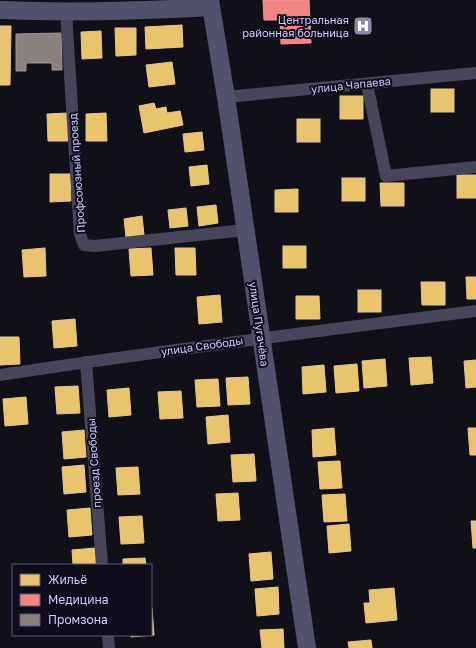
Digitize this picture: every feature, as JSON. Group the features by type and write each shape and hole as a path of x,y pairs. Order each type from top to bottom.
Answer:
{"main road":[{"path":"0,10 44,6 66,12 176,9 211,4"},
{"name":"улица Пугачёва","path":"211,4 307,648"}],"street":[{"name":"Профсоюзный проезд","path":"66,12 80,234 84,245 96,246 245,230"},
{"name":"улица Чапаева","path":"226,97 476,73"},
{"path":"367,84 386,176 476,167"},
{"name":"улица Свободы","path":"0,375 261,338 476,311"},
{"name":"проезд Свободы","path":"86,362 102,564"},
{"path":"108,636 109,648"}],"building: Жильё":[{"path":"182,25 183,47 146,49 145,27"},
{"path":"0,26 11,26 10,85 0,85"},
{"path":"115,28 136,28 136,55 116,56"},
{"path":"101,31 102,58 82,59 81,32"},
{"path":"172,62 175,84 149,87 146,65"},
{"path":"431,89 454,89 454,112 431,112"},
{"path":"340,96 363,96 363,119 340,119"},
{"path":"154,103 156,109 166,107 167,113 180,111 183,125 144,133 139,106"},
{"path":"67,113 68,141 48,141 47,114"},
{"path":"106,113 107,141 86,141 86,114"},
{"path":"297,119 320,119 320,142 297,142"},
{"path":"202,132 204,150 185,152 183,134"},
{"path":"207,165 209,184 191,186 189,167"},
{"path":"50,174 70,174 71,201 50,202"},
{"path":"457,175 476,175 476,198 457,198"},
{"path":"342,178 365,178 365,201 342,201"},
{"path":"380,183 404,183 404,206 381,206"},
{"path":"298,189 298,212 275,212 275,190"},
{"path":"216,205 218,223 199,226 197,207"},
{"path":"186,208 188,226 170,228 168,210"},
{"path":"142,216 144,235 126,237 124,219"},
{"path":"283,246 306,246 306,268 283,268"},
{"path":"45,248 46,276 24,277 22,250"},
{"path":"151,248 153,275 131,276 129,249"},
{"path":"175,248 195,248 196,275 176,275"},
{"path":"466,277 476,277 476,299 467,299"},
{"path":"421,282 445,282 445,305 422,305"},
{"path":"358,290 381,290 381,312 358,312"},
{"path":"220,295 222,322 199,324 197,297"},
{"path":"296,296 319,296 320,319 296,319"},
{"path":"75,319 77,346 54,348 52,321"},
{"path":"0,337 19,337 20,364 0,365"},
{"path":"431,357 433,383 411,385 409,358"},
{"path":"385,359 387,386 364,388 362,361"},
{"path":"476,360 476,387 466,388 464,361"},
{"path":"357,364 359,391 336,393 334,366"},
{"path":"324,365 326,392 303,394 302,367"},
{"path":"248,377 250,404 228,405 226,378"},
{"path":"218,379 220,406 197,407 195,380"},
{"path":"78,386 80,413 57,414 55,387"},
{"path":"129,388 131,415 109,417 107,390"},
{"path":"181,391 183,418 160,419 158,392"},
{"path":"26,397 28,424 5,426 3,399"},
{"path":"228,415 230,442 208,444 206,417"},
{"path":"334,428 336,455 313,457 312,430"},
{"path":"468,428 476,428 476,455 470,455"},
{"path":"84,430 86,457 64,459 62,432"},
{"path":"254,454 256,481 233,482 231,455"},
{"path":"340,461 342,488 320,489 318,462"},
{"path":"84,465 86,492 64,494 62,467"},
{"path":"138,467 140,494 118,495 116,468"},
{"path":"238,493 240,520 218,521 216,494"},
{"path":"345,494 347,521 324,522 322,495"},
{"path":"90,508 92,535 69,537 67,510"},
{"path":"142,516 144,543 121,544 119,517"},
{"path":"471,521 476,521 476,548 473,548"},
{"path":"349,524 351,551 329,553 327,526"},
{"path":"95,548 96,564 73,564 72,550"},
{"path":"271,552 273,579 251,581 249,554"},
{"path":"145,558 146,564 123,564 123,559"},
{"path":"278,587 279,614 257,616 255,589"},
{"path":"394,588 397,620 366,623 364,603 370,603 369,590"},
{"path":"152,608 154,635 152,635"},
{"path":"283,629 284,648 262,648 260,630"},
{"path":"371,640 372,648 349,648 348,642"}],"building: Медицина":[{"path":"263,0 309,0 311,43 281,44 280,20 264,20"}],"building: Промзона":[{"path":"61,33 62,70 52,70 52,63 26,63 26,71 16,71 16,34"}],"place":[{"name":"Центральная районная больница","path":"363,26"}]}
